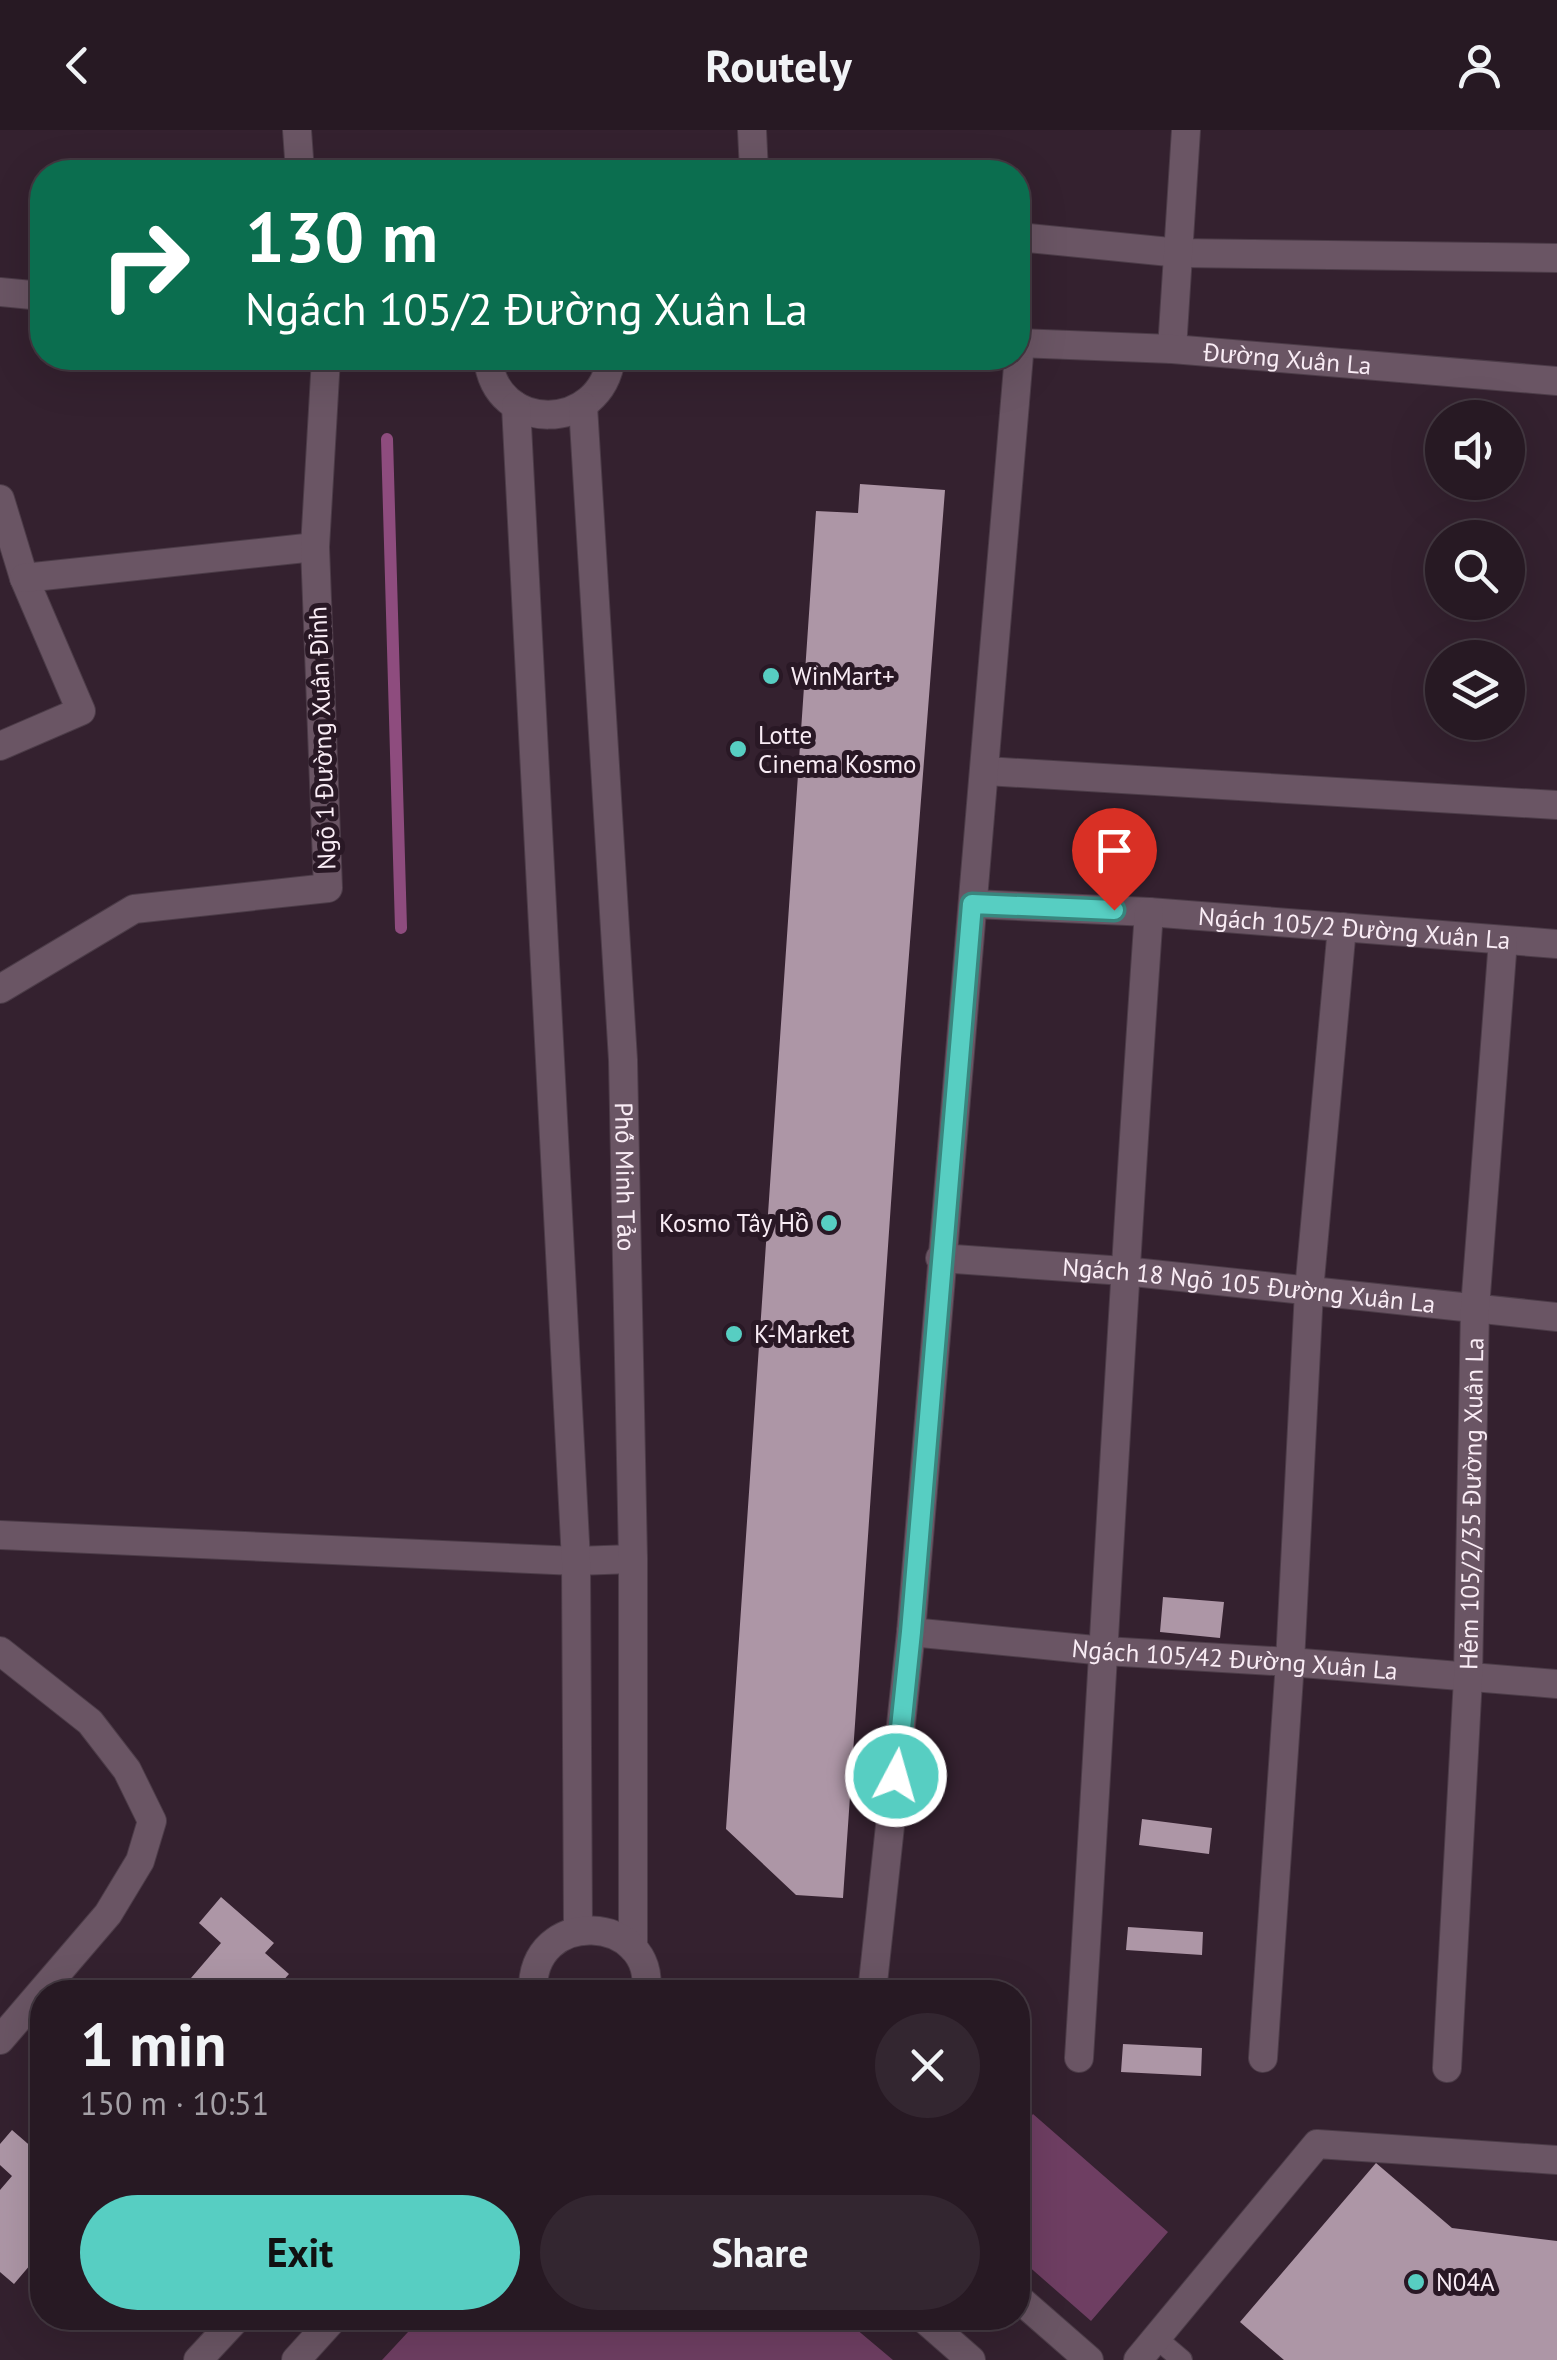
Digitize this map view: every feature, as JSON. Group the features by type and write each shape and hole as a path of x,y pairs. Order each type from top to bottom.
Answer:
{"street":[{"path":"297,130 299,160"},
{"path":"752,130 753,160"},
{"path":"1172,349 1186,130"},
{"path":"1030,238 1180,253 1557,258"},
{"path":"0,292 30,295"},
{"name":"Đường Xuân La","path":"1030,343 1172,349 1557,381"},
{"name":"Ngõ 1 Đường Xuân Đỉnh","path":"0,990 134,909 328,888 315,548 325,370"},
{"path":"491,370 494,382 506,398 542,415 564,414 583,406 599,392 609,370"},
{"path":"873,1980 911,1632 1017,370"},
{"path":"516,406 576,1561 578,1930"},
{"name":"Phố Minh Tảo","path":"583,406 623,1060 633,1559 633,1948"},
{"path":"0,500 24,578 81,711 0,746"},
{"path":"24,578 315,548"},
{"path":"986,771 1557,805"},
{"name":"Ngách 105/2 Đường Xuân La","path":"972,904 1149,912 1557,944"},
{"path":"1079,2058 1124,1271 1149,912"},
{"path":"1263,2058 1290,1662 1309,1291 1342,927"},
{"name":"Hẻm 105/2/35 Đường Xuân La","path":"1447,2068 1468,1678 1475,1308 1503,940"},
{"name":"Ngách 18 Ngõ 105 Đường Xuân La","path":"940,1258 1124,1271 1557,1317"},
{"path":"0,1535 576,1561 633,1559"},
{"name":"Ngách 105/42 Đường Xuân La","path":"911,1632 1104,1651 1557,1684"},
{"path":"0,1651 90,1722 127,1770 152,1821 140,1861 108,1914 51,1980"},
{"path":"534,1980 537,1963 561,1936 578,1930 599,1930 617,1936 633,1948 649,1980"},
{"path":"0,2040 30,2005"},
{"path":"1147,2349 1317,2144 1557,2160"},
{"path":"1030,2308 1089,2360"},
{"path":"198,2360 226,2330"},
{"path":"296,2360 323,2330"},
{"path":"937,2330 971,2360"}],"lane":[{"path":"1147,2349 1182,2360"}],"shaded area":[{"path":"1033,2114 1168,2232 1091,2321 1030,2268"},
{"path":"410,2330 857,2330 893,2360 382,2360"}],"building":[{"name":"Kosmo Tây Hồ","path":"860,484 945,490 843,1898 796,1895 726,1829 816,511 858,513"},
{"path":"1163,1597 1224,1602 1220,1638 1160,1632"},
{"path":"1142,1819 1212,1828 1209,1854 1139,1845"},
{"path":"221,1897 274,1943 265,1953 289,1974 284,1980 189,1980 221,1943 199,1923"},
{"path":"1128,1927 1203,1932 1202,1955 1126,1950"},
{"path":"1123,2044 1202,2048 1201,2076 1121,2072"},
{"path":"12,2130 30,2146 30,2265 14,2284 0,2272 0,2190 12,2176 0,2165 0,2144"},
{"name":"N04A","path":"1376,2163 1452,2228 1557,2241 1557,2360 1284,2360 1240,2322"}],"waterway":[{"path":"387,439 401,928"}],"place":[{"name":"WinMart+","path":"771,676"},
{"name":"Lotte Cinema Kosmo","path":"738,749"},
{"name":"Kosmo Tây Hồ","path":"829,1223"},
{"name":"K-Market","path":"734,1334"},
{"name":"N04A","path":"1416,2282"}],"route":[{"path":"896,1776 972,904 1114,910"}]}
